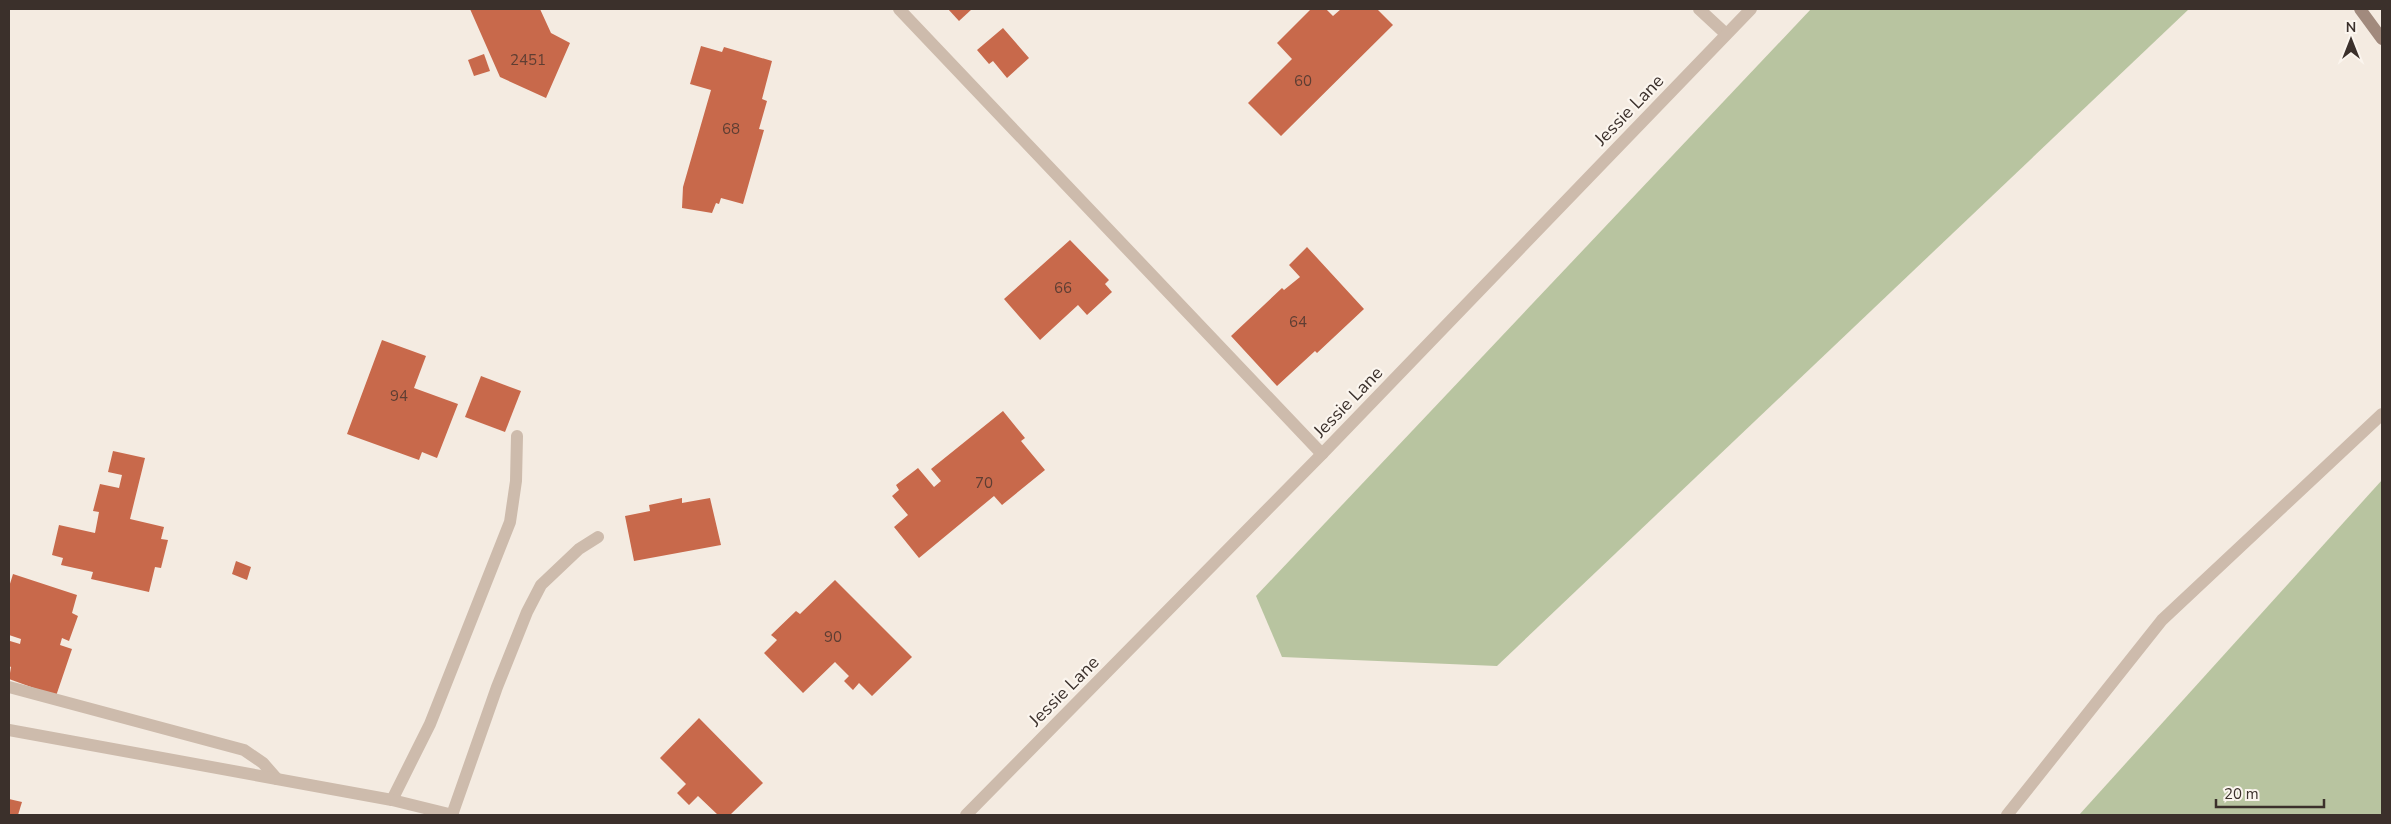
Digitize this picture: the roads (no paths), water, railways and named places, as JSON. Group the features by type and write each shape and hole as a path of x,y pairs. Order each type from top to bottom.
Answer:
{"main road":[{"path":"2360,9 2382,39"}],"street":[{"path":"899,9 1322,454"},
{"path":"1699,9 1726,34"},
{"name":"Jessie Lane","path":"966,815 1322,454 1751,9"},
{"path":"2007,815 2162,620 2382,414"},
{"path":"392,800 430,724 510,522 516,481 517,436"},
{"path":"9,730 392,800 453,815 497,687 527,612 541,584 579,549 598,537"},
{"path":"9,687 244,750 263,763 277,779"}]}
